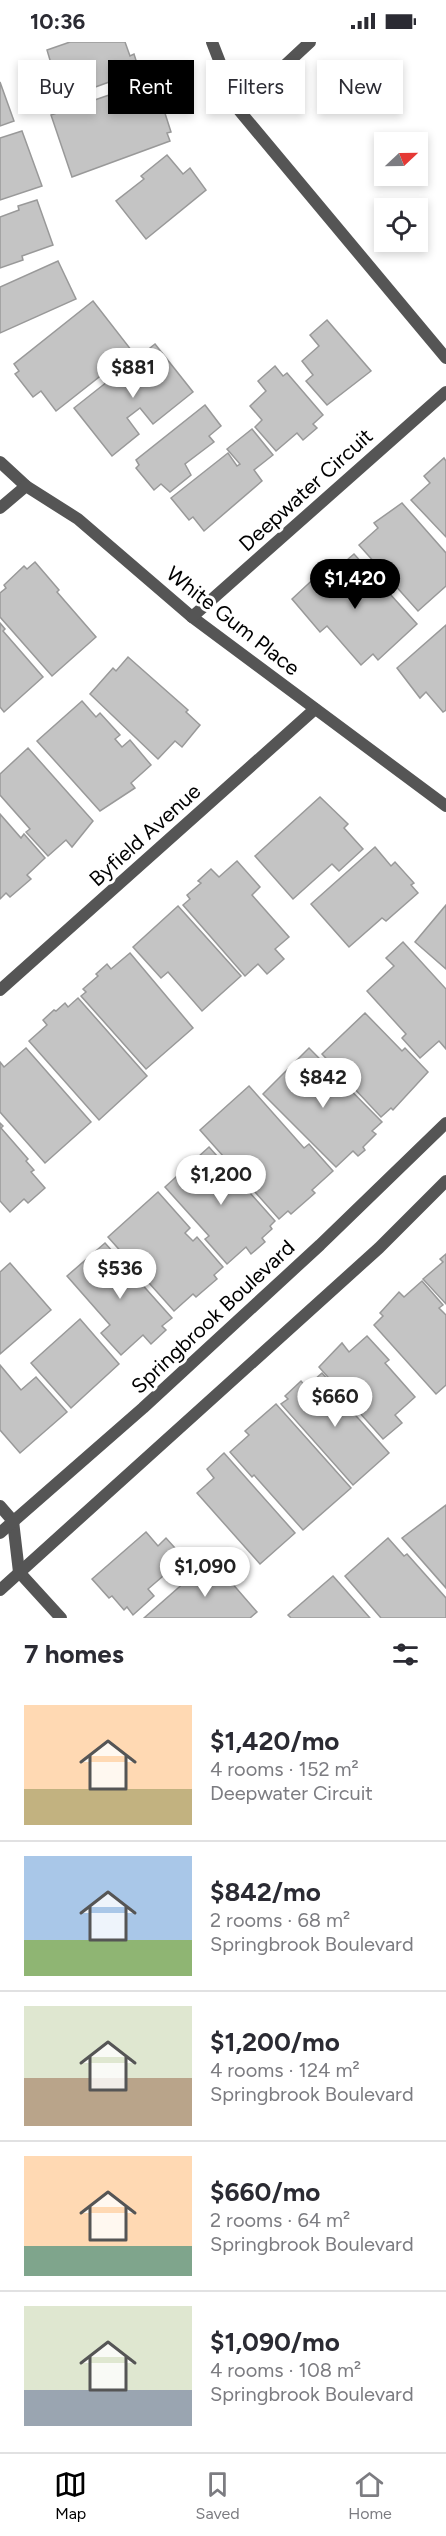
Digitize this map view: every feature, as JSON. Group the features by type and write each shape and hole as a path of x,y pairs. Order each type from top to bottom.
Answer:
{"street":[{"path":"212,42 219,60"},
{"path":"291,60 310,42"},
{"path":"242,114 446,358"},
{"name":"Deepwater Circuit","path":"192,617 446,392"},
{"name":"White Gum Place","path":"0,462 26,486 78,519 192,617 446,806"},
{"path":"0,508 26,486"},
{"name":"Byfield Avenue","path":"0,990 315,709"},
{"name":"Springbrook Boulevard","path":"0,1533 187,1367 446,1123"},
{"path":"0,1590 379,1248 446,1181"},
{"path":"0,1506 13,1521 19,1572 61,1618"}],"building":[{"path":"70,42 125,42 130,56 134,54 136,60 108,60 108,82 96,87 96,60 50,60 47,50"},
{"path":"0,82 14,121 0,126"},
{"path":"108,95 108,114 165,114 171,132 167,133 170,141 72,177 51,115 96,114 96,100"},
{"path":"22,131 42,186 0,200 0,138"},
{"path":"167,155 183,174 190,168 206,190 146,239 116,201 144,179 141,176"},
{"path":"37,200 53,245 22,256 23,260 0,268 0,217 19,210 18,206"},
{"path":"58,261 76,299 0,333 0,287"},
{"path":"93,301 132,351 56,411 41,391 33,397 15,374 19,371 14,364"},
{"path":"327,320 371,371 327,405 306,381 313,375 302,361 319,346 310,335"},
{"path":"155,344 193,392 153,424 140,408 127,418 139,434 112,456 74,408"},
{"path":"275,366 283,376 287,373 323,415 313,424 317,428 303,440 297,433 276,451 255,427 262,420 250,406 266,391 258,381"},
{"path":"205,405 221,426 209,436 214,442 185,464 191,475 170,492 161,484 154,490 136,468 139,465 136,460"},
{"path":"252,429 273,455 254,470 262,481 204,531 193,517 189,520 171,498 228,453 237,466 240,464 227,449"},
{"path":"444,458 446,461 446,537 411,500 430,483 424,476"},
{"path":"402,503 446,553 446,586 418,611 359,545 378,528 374,523"},
{"path":"354,554 417,624 378,660 373,654 361,665 327,626 320,632 292,599 322,571 329,579 335,574 333,572"},
{"path":"35,562 59,590 57,592 96,637 52,676 0,617 0,593 6,588 4,585 24,566 27,569"},
{"path":"0,623 5,629 3,631 43,677 4,712 0,707"},
{"path":"446,625 446,710 443,712 426,692 420,698 397,668"},
{"path":"128,657 188,710 186,712 200,725 182,747 175,741 158,759 90,694 113,668 116,671"},
{"path":"82,701 96,717 100,713 120,735 115,739 122,747 130,740 151,765 131,783 135,788 100,811 37,741"},
{"path":"28,748 93,821 72,847 66,840 48,856 26,832 30,829 0,795 0,774"},
{"path":"320,797 348,824 344,828 363,849 339,871 332,864 293,899 255,856"},
{"path":"0,814 21,838 24,834 45,858 27,875 31,879 10,897 6,893 0,899"},
{"path":"375,847 391,866 395,862 414,883 411,885 418,893 386,921 382,918 349,947 311,904"},
{"path":"237,861 260,887 252,895 289,937 275,949 284,959 267,974 258,964 245,976 183,905 190,899 187,895 201,883 198,881 211,869 219,877"},
{"path":"446,905 446,969 415,942"},
{"path":"178,906 241,976 202,1011 168,972 161,978 133,947"},
{"path":"403,942 446,989 446,1049 439,1041 420,1058 402,1038 406,1034 367,991 394,966 386,958"},
{"path":"130,953 193,1028 146,1069 81,996 86,992 83,989 98,976 96,974 107,964 111,969"},
{"path":"78,998 147,1076 99,1120 29,1041 47,1025 43,1020 54,1010 56,1011 65,1003 68,1007"},
{"path":"365,1013 402,1051 405,1048 428,1072 393,1110 391,1108 381,1117 322,1054"},
{"path":"26,1048 91,1122 45,1163 0,1112 0,1062 4,1067"},
{"path":"309,1048 382,1122 372,1131 376,1134 363,1147 365,1150 358,1156 353,1151 336,1167 263,1094"},
{"path":"249,1086 304,1148 309,1144 333,1171 312,1190 315,1193 291,1214 288,1211 279,1219 200,1130"},
{"path":"0,1123 3,1126 1,1128 28,1159 26,1161 34,1170 31,1172 45,1188 28,1203 24,1199 10,1212 0,1201"},
{"path":"209,1147 275,1221 270,1226 272,1229 262,1238 265,1242 251,1254 246,1247 227,1264 205,1239 209,1236 165,1187"},
{"path":"158,1192 190,1228 185,1233 193,1241 197,1237 223,1267 214,1275 217,1279 196,1297 193,1294 174,1311 108,1237"},
{"path":"105,1243 172,1318 162,1326 166,1330 151,1344 143,1335 121,1355 101,1333 110,1325 67,1276"},
{"path":"446,1254 446,1304 423,1279 443,1262 440,1259"},
{"path":"10,1263 51,1310 0,1354 0,1272"},
{"path":"422,1281 443,1305 439,1308 446,1315 446,1385 436,1394 374,1325 383,1316 380,1313 399,1292 404,1297"},
{"path":"80,1319 119,1364 71,1408 31,1363"},
{"path":"367,1336 389,1360 385,1363 415,1397 395,1415 402,1423 383,1439 319,1367 342,1343 349,1352"},
{"path":"0,1365 21,1390 36,1377 67,1412 20,1453 0,1430"},
{"path":"322,1373 344,1398 342,1400 389,1453 353,1485 281,1404 288,1399 285,1396 301,1381 306,1387"},
{"path":"276,1404 351,1488 303,1530 254,1475 252,1477 230,1452 249,1435 245,1431"},
{"path":"224,1453 295,1533 260,1564 197,1493 214,1478 207,1469"},
{"path":"446,1505 446,1588 402,1538"},
{"path":"146,1532 158,1546 166,1538 184,1558 148,1589 154,1596 133,1615 127,1607 124,1610 112,1596 109,1598 92,1579"},
{"path":"388,1538 404,1556 407,1554 446,1598 446,1618 381,1618 345,1576"},
{"path":"211,1559 257,1612 250,1618 144,1618"},
{"path":"333,1576 370,1618 291,1618 288,1615"}]}
